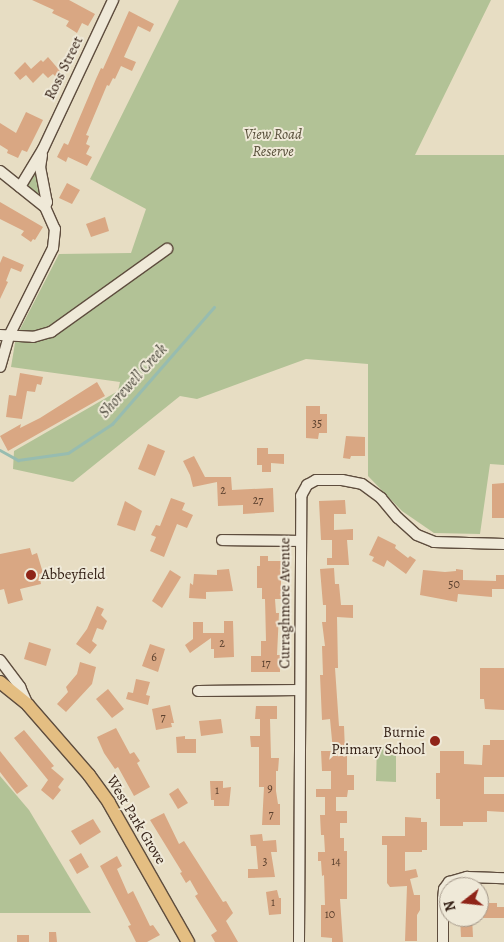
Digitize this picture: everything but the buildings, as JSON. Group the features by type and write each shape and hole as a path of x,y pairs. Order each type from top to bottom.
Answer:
{"main road":[{"name":"West Park Grove","path":"0,682 28,705 90,775 109,803 188,942"}],"street":[{"name":"Ross Street","path":"20,188 43,149 114,0"},
{"name":"Ross Street","path":"43,149 40,167 47,202 45,207"},
{"path":"0,171 45,207 55,229 53,248 4,335 0,367"},
{"path":"4,335 33,337 51,332 167,249"},
{"name":"Curraghmore Avenue","path":"299,942 301,496 307,485 316,480 362,484 381,498 398,518 417,535 434,542 504,544"},
{"path":"222,540 300,541"},
{"path":"0,660 20,687 28,705"},
{"path":"198,691 300,690"},
{"path":"443,942 443,899 444,889 449,882 467,877 504,878"}],"green space":[{"name":"View Road Reserve","path":"179,0 491,0 415,155 504,155 504,465 490,464 480,534 434,533 402,511 368,476 368,364 306,359 197,399 180,396 73,482 13,469 14,451 118,391 120,382 11,367 16,337 59,254 131,253 146,209 90,179"},
{"path":"36,165 41,191 37,195 28,185"},
{"path":"377,745 396,746 396,782 376,781"},
{"path":"0,776 29,810 91,913 0,913"}],"waterway":[{"name":"Shorewell Creek","path":"0,450 18,460 68,453 112,424 214,307"}],"place":[{"name":"Abbeyfield","path":"31,575"},
{"name":"Burnie Primary School","path":"435,741"}]}
